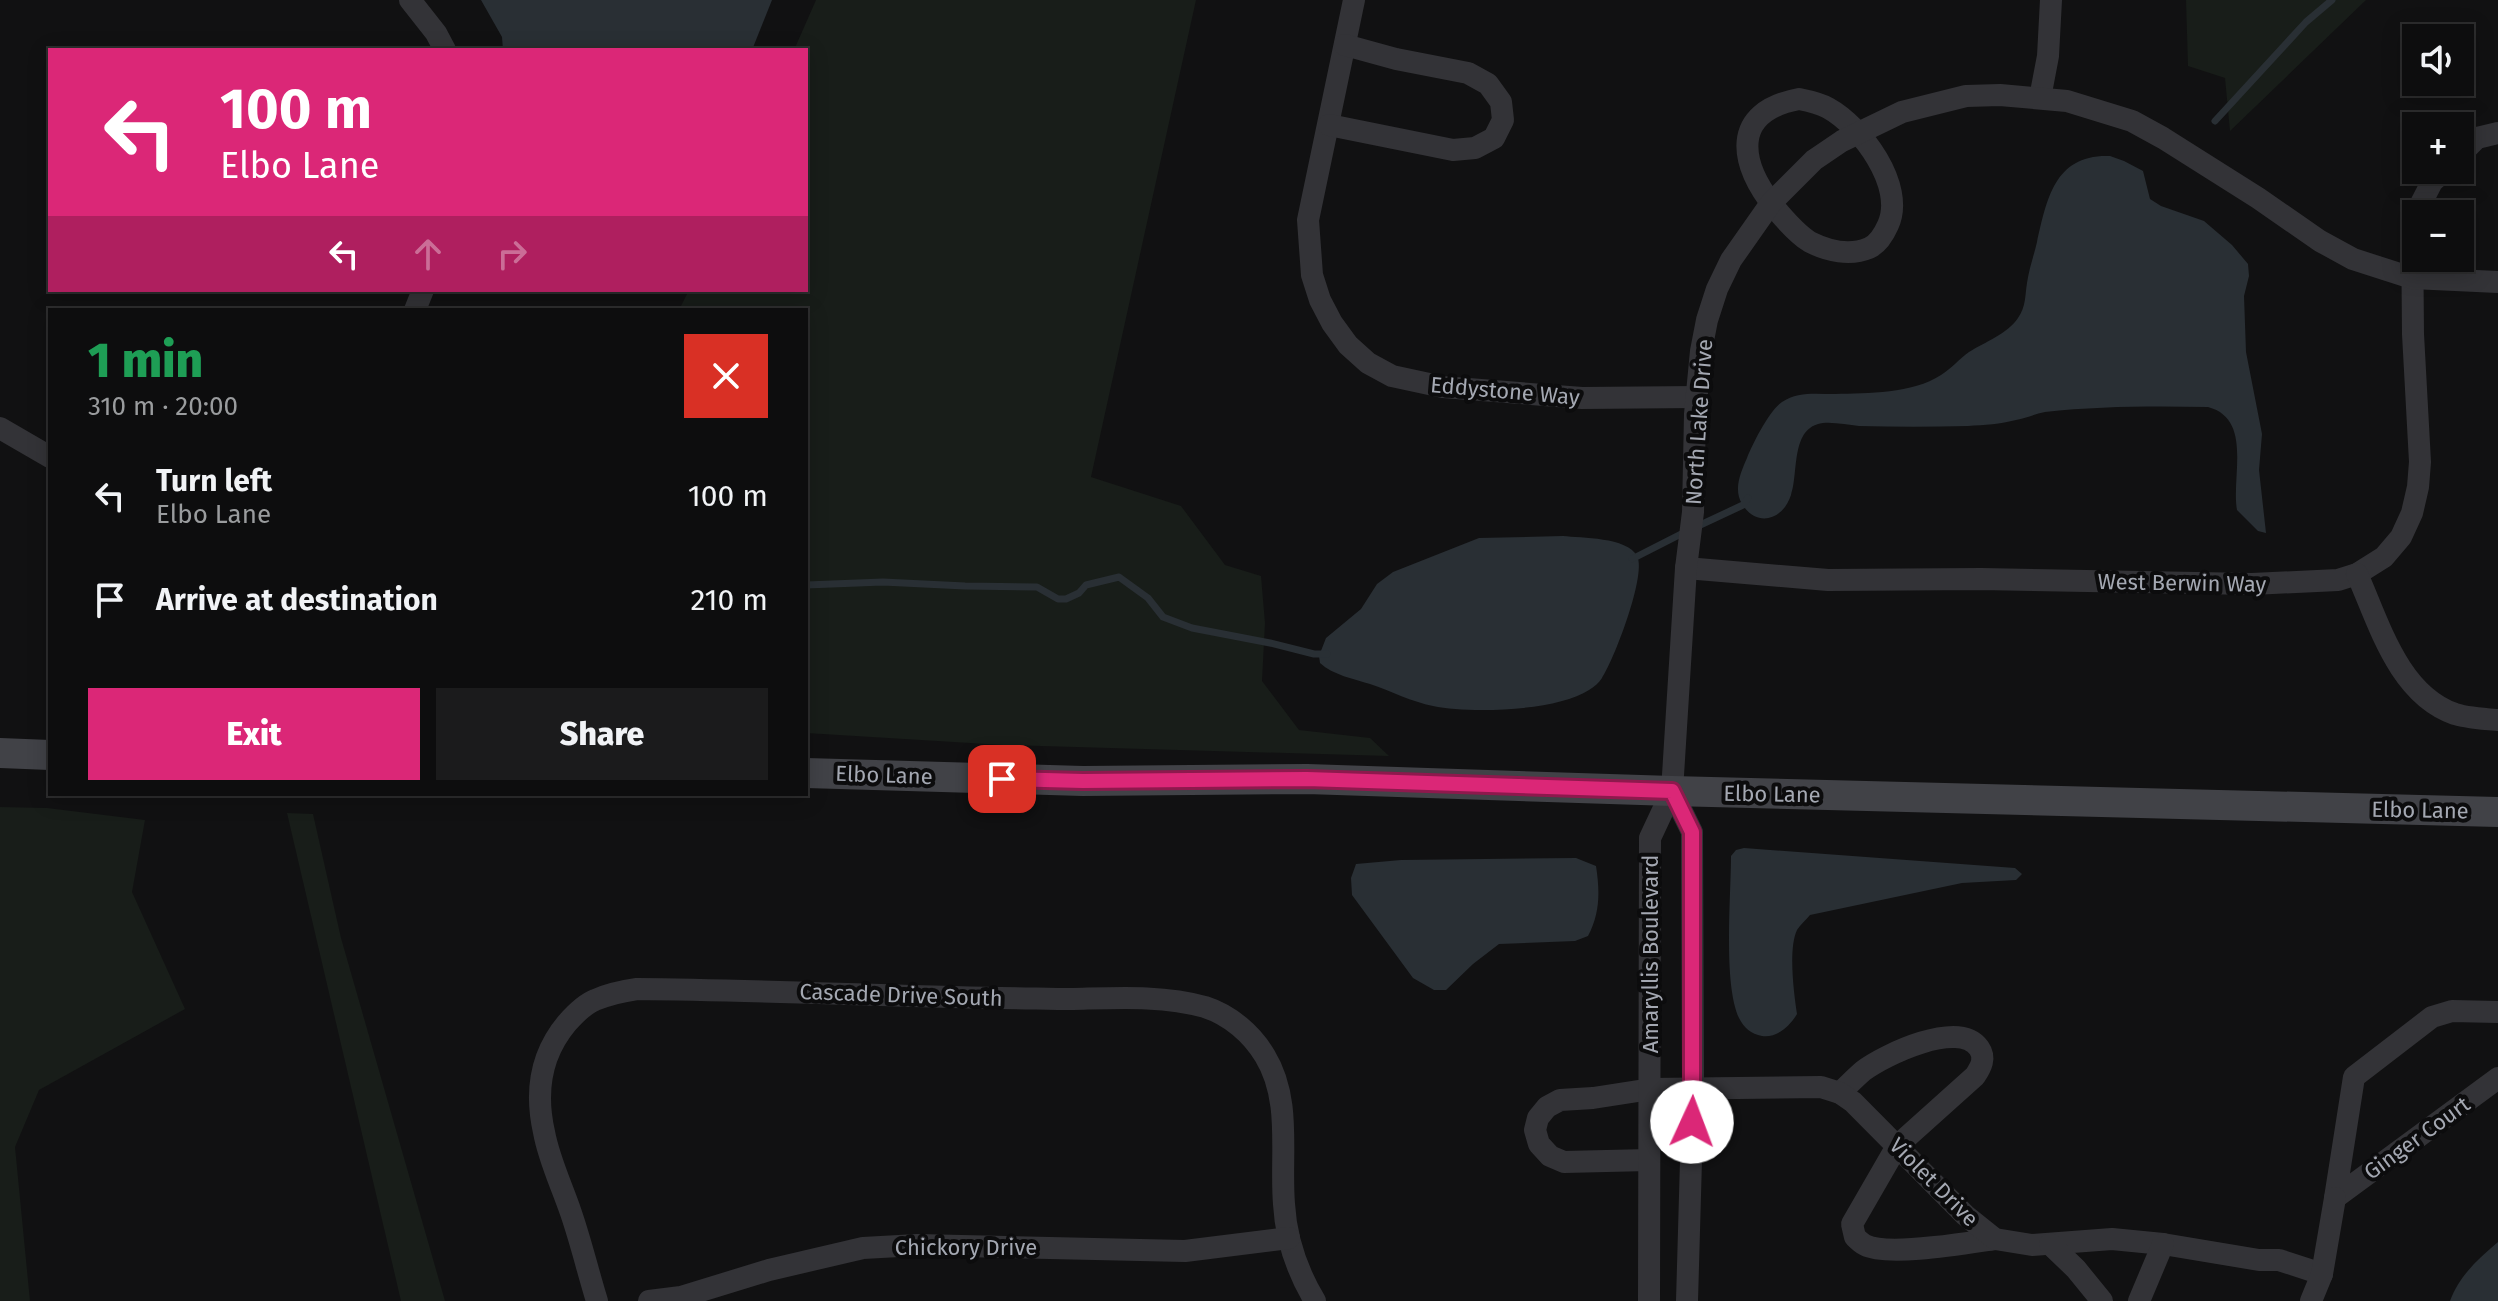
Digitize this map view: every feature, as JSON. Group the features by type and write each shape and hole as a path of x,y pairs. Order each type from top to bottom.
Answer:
{"street":[{"path":"410,0 444,48"},
{"name":"Eddystone Way","path":"1354,0 1308,220 1312,275 1320,300 1348,345 1368,363 1392,376 1457,389 1582,398 1697,397"},
{"path":"2040,98 2048,56 2051,0"},
{"path":"1329,125 1453,150 1475,148 1494,138 1503,120 1501,102 1488,84 1468,73 1345,45"},
{"name":"North Lake Drive","path":"1672,791 1686,568 1693,512 1701,351 1717,289 1731,260 1771,203 1814,160 1856,133 1902,112 1966,96 2067,101 2132,121 2194,156 2320,241 2353,259 2412,278 2498,282"},
{"path":"1799,99 1830,109 1856,133 1884,171 1892,203 1891,219 1884,234 1873,246 1856,252 1839,252 1801,235 1760,188 1748,158 1750,129 1757,117 1784,102 1799,99"},
{"path":"2474,141 2498,133"},
{"name":"West Berwin Way","path":"1686,568 1828,580 1981,579 2252,584 2338,580 2357,574 2384,557 2401,537 2412,513 2418,487 2420,462 2414,383 2412,221 2431,184"},
{"path":"0,428 48,456"},
{"path":"2357,574 2402,669 2416,688 2434,704 2455,714 2498,720"},
{"path":"0,753 48,755"},
{"name":"Elbo Lane","path":"808,773 1083,781 1307,779 2498,812"},
{"name":"Amaryllis Boulevard","path":"1649,1301 1650,838 1672,791"},
{"name":"Amaryllis Boulevard","path":"1672,791 1692,832 1693,1090 1687,1301"},
{"name":"Cascade Drive South","path":"597,1301 544,1132 540,1081 546,1057 557,1035 573,1016 592,1001 637,989 930,997 1128,998 1207,1007 1230,1019 1250,1035 1266,1057 1276,1079 1282,1105 1284,1205 1289,1238 1301,1277 1315,1301"},
{"name":"Ginger Court","path":"2311,1301 2322,1274 2354,1077 2432,1017 2452,1011 2498,1012"},
{"path":"1649,1160 1564,1162 1550,1156 1539,1144 1535,1130 1538,1118 1547,1107 1560,1100 1651,1089 1821,1087 1840,1093 1864,1071 1907,1047 1959,1037 1973,1040 1981,1051 1983,1064 1975,1076 1897,1146 1852,1224 1855,1237 1866,1246 1922,1249 1995,1239"},
{"name":"Ginger Court","path":"2335,1198 2498,1078"},
{"name":"Violet Drive","path":"1840,1093 1853,1102 1978,1227 1995,1239 2032,1245 2112,1239 2163,1244 2259,1260 2279,1260 2322,1274"},
{"name":"Chickory Drive","path":"649,1301 681,1297 769,1270 863,1248 917,1245 1185,1251 1289,1238"},
{"path":"2050,1244 2102,1301"},
{"path":"2139,1301 2163,1244"}],"shaded area":[{"path":"481,0 772,0 753,48 503,48 502,37"},
{"path":"816,0 1196,0 1091,477 1181,506 1225,565 1261,576 1265,623 1262,681 1299,730 1370,738 1389,756 1003,745 808,733 808,308 680,308 688,292 808,292 808,48 795,48"},
{"path":"2186,0 2366,0 2230,131 2225,78 2188,66"},
{"path":"2110,156 2143,171 2150,199 2204,221 2232,245 2248,264 2249,276 2244,296 2246,352 2262,434 2259,470 2266,533 2258,531 2237,510 2235,436 2231,424 2222,414 2208,407 2065,410 1968,426 1823,423 1812,426 1800,442 1791,495 1782,510 1769,518 1748,512 1739,498 1740,475 1757,436 1777,406 1788,398 1801,395 1875,393 1917,386 1941,375 1969,352 2008,329 2018,318 2025,301 2045,210 2057,182 2077,162 2091,157"},
{"path":"1563,536 1624,545 1637,556 1639,566 1628,617 1614,654 1601,680 1589,690 1556,702 1513,709 1449,708 1417,702 1331,671 1320,663 1319,656 1326,638 1361,609 1377,584 1393,572 1479,538"},
{"path":"0,807 47,808 145,820 132,892 185,1009 39,1090 15,1147 30,1301 0,1301"},
{"path":"287,813 313,814 341,938 445,1301 401,1301"},
{"path":"1744,848 2015,868 2022,874 2016,880 1962,883 1810,915 1794,938 1792,972 1797,1014 1782,1030 1762,1036 1751,1032 1741,1022 1731,984 1731,856 1736,850"},
{"path":"1576,858 1596,866 1598,902 1588,936 1575,941 1499,944 1446,990 1434,990 1413,978 1352,895 1351,878 1356,864 1401,860"},
{"path":"2498,1242 2498,1301 2450,1301 2464,1276"}],"waterway":[{"path":"2215,121 2306,22 2332,0"},
{"path":"1696,527 1743,505 1748,498"},
{"path":"1632,559 1685,532"},
{"path":"808,585 883,582 1037,587 1058,599 1066,599 1079,593 1086,585 1119,577 1148,598 1163,617 1192,628 1314,654 1327,654"}],"route":[{"path":"1002,779 1307,779 1672,791 1692,832 1692,1122"}]}
